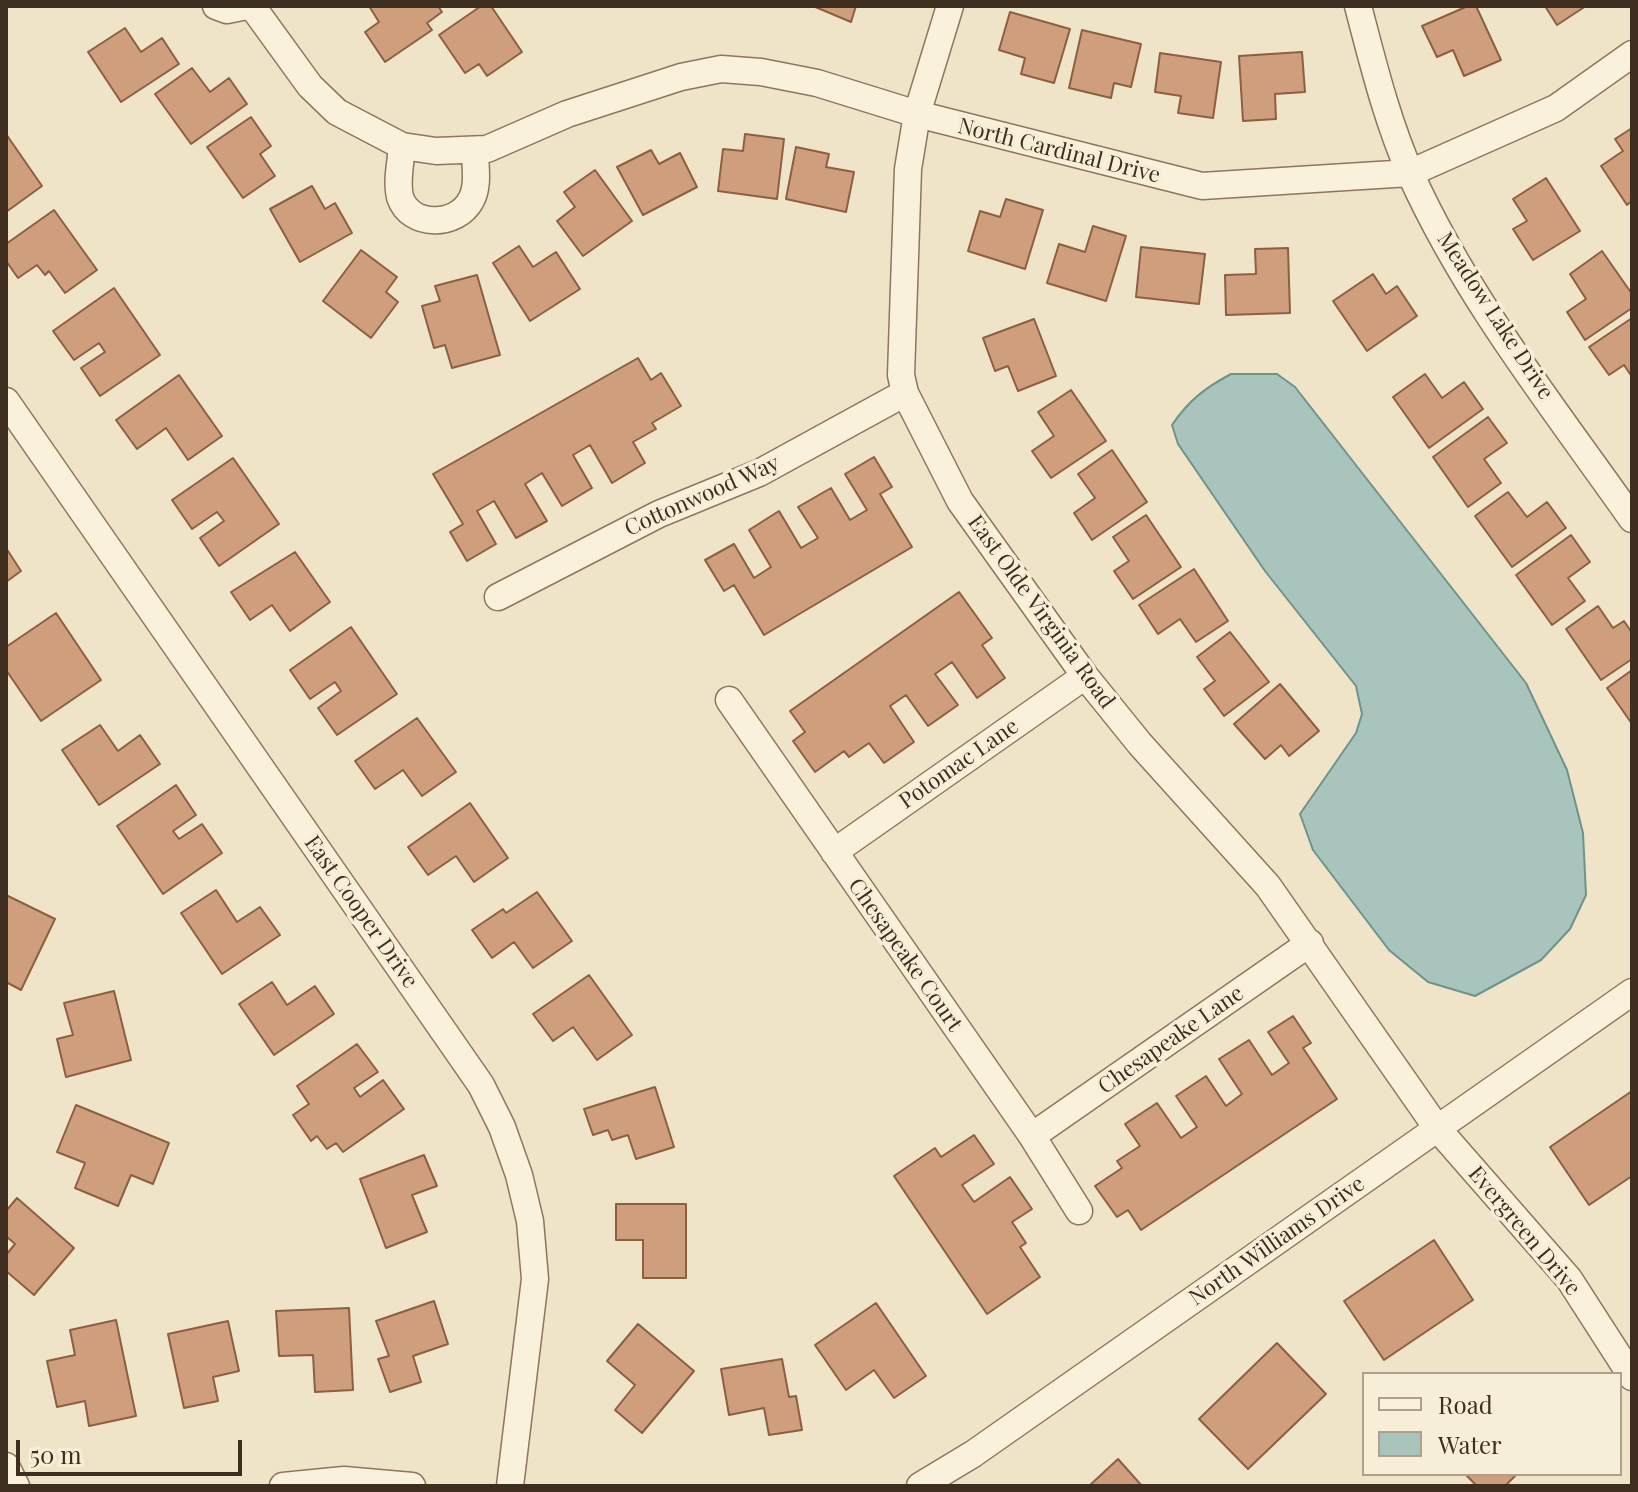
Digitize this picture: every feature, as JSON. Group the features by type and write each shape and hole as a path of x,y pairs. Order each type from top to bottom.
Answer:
{"street":[{"name":"North Cardinal Drive","path":"216,6 227,10 250,6 310,86 337,112 402,146 436,151 487,149 567,114 652,86 721,69 761,72 817,83 917,114 1202,186 1410,173 1556,108 1632,54"},
{"name":"East Olde Virginia Road","path":"950,6 917,114 908,169 901,375 905,393 960,501 1085,676 1140,744 1268,886 1437,1128"},
{"name":"Meadow Lake Drive","path":"1358,6 1385,106 1410,173 1473,290 1632,519"},
{"path":"402,146 398,185 401,199 418,217 430,221 455,217 472,198 475,150"},
{"name":"Cottonwood Way","path":"498,597 659,514 759,473 905,393"},
{"name":"East Cooper Drive","path":"6,401 481,1085 502,1127 530,1221 535,1279 510,1486"},
{"name":"Potomac Lane","path":"834,852 1085,676"},
{"name":"Chesapeake Court","path":"729,700 1032,1136 1079,1211"},
{"name":"Chesapeake Lane","path":"1032,1136 1310,943"},
{"name":"North Williams Drive","path":"921,1486 973,1454 1632,992"},
{"name":"Evergreen Drive","path":"1437,1128 1569,1279 1632,1377"},
{"path":"6,1466 16,1486"},
{"path":"283,1486 344,1480 412,1486"}],"water":[{"path":"1231,374 1277,374 1295,387 1526,683 1567,770 1583,833 1586,895 1570,929 1541,960 1475,996 1428,982 1389,950 1313,850 1300,814 1356,733 1362,714 1356,686 1265,571 1178,444 1172,425 1178,416 1198,395"}],"building":[{"path":"369,6 438,6 442,12 427,23 432,30 385,62 365,32 379,22"},
{"path":"481,6 491,6 522,52 487,76 479,64 465,73 439,35"},
{"path":"813,6 856,6 851,22"},
{"path":"1468,6 1476,6 1501,60 1464,76 1453,50 1437,57 1422,26"},
{"path":"1545,6 1586,6 1557,25"},
{"path":"1010,12 1070,29 1054,83 1021,74 1025,58 999,50"},
{"path":"125,28 141,52 162,38 179,64 121,102 88,52"},
{"path":"1082,30 1141,44 1131,87 1114,83 1111,98 1069,88"},
{"path":"1302,52 1305,92 1275,94 1276,119 1243,121 1239,56"},
{"path":"1160,53 1221,62 1213,118 1178,113 1181,96 1155,92"},
{"path":"192,68 210,92 229,78 247,104 191,144 155,94"},
{"path":"251,117 271,146 260,154 275,176 243,198 207,147"},
{"path":"1632,128 1632,201 1627,205 1601,166 1623,151 1615,139"},
{"path":"6,134 42,186 6,212"},
{"path":"745,134 784,139 777,199 718,191 723,149 743,151"},
{"path":"796,147 829,154 826,167 854,172 846,212 786,199"},
{"path":"651,150 659,164 680,153 697,187 643,215 617,167"},
{"path":"595,170 632,221 583,256 557,221 575,207 564,192"},
{"path":"1546,178 1580,231 1533,260 1513,229 1527,221 1513,199"},
{"path":"312,186 325,209 335,203 352,233 300,262 270,209"},
{"path":"1006,199 1043,210 1025,269 968,251 980,211 1000,217"},
{"path":"54,210 97,270 65,293 49,271 45,275 37,265 18,278 6,261 6,244"},
{"path":"1093,226 1126,236 1106,301 1047,283 1059,244 1085,252"},
{"path":"519,246 533,267 556,252 580,289 530,321 493,263"},
{"path":"1141,247 1205,254 1199,304 1136,297"},
{"path":"1288,248 1290,313 1226,315 1225,275 1256,274 1255,249"},
{"path":"361,250 397,277 386,292 398,302 371,338 323,301"},
{"path":"1602,251 1632,294 1632,308 1585,340 1567,312 1586,299 1570,274"},
{"path":"1373,274 1386,294 1397,286 1417,316 1367,351 1333,301"},
{"path":"477,275 500,355 452,368 445,345 434,348 422,306 440,301 435,286"},
{"path":"114,288 160,355 100,396 81,368 105,352 99,343 74,360 53,331"},
{"path":"1632,318 1632,377 1624,365 1609,375 1589,347"},
{"path":"1034,319 1056,376 1018,391 1008,366 995,371 983,338"},
{"path":"638,358 651,380 661,373 681,406 652,423 656,429 633,442 645,463 612,483 590,445 573,455 592,488 562,506 542,473 525,484 547,521 516,538 494,501 477,511 496,544 467,561 450,532 463,524 433,474"},
{"path":"1425,374 1442,398 1464,382 1483,409 1429,448 1393,397"},
{"path":"179,375 222,436 188,460 166,428 137,449 116,420"},
{"path":"1071,390 1106,441 1051,478 1032,451 1054,436 1038,412"},
{"path":"1488,417 1507,443 1484,459 1501,483 1468,507 1433,457"},
{"path":"1112,450 1147,502 1092,540 1074,513 1095,498 1078,474"},
{"path":"874,457 892,487 880,494 912,547 764,635 734,585 724,591 705,560 734,544 754,578 771,567 749,530 779,511 801,548 818,538 798,507 831,488 850,520 867,510 845,474"},
{"path":"233,458 279,524 219,566 200,538 224,521 217,512 192,529 172,500"},
{"path":"1508,492 1527,517 1547,502 1566,528 1512,567 1475,516"},
{"path":"1146,515 1181,567 1133,599 1114,571 1129,561 1113,537"},
{"path":"1571,535 1590,562 1568,578 1585,601 1552,625 1516,575"},
{"path":"6,548 21,571 6,582"},
{"path":"295,552 330,602 290,631 272,605 250,620 231,592"},
{"path":"1194,569 1228,621 1196,642 1180,619 1158,634 1139,605"},
{"path":"959,592 992,638 982,645 1005,678 977,698 952,662 935,674 958,705 928,726 906,695 890,706 914,742 884,763 869,743 849,757 844,751 815,772 793,741 805,732 790,711"},
{"path":"1598,606 1613,628 1624,621 1632,633 1632,659 1601,680 1566,629"},
{"path":"56,613 101,680 41,721 6,670 6,647"},
{"path":"351,627 397,694 337,735 318,708 341,691 335,682 310,699 290,670"},
{"path":"1230,632 1269,682 1224,716 1204,689 1215,681 1197,657"},
{"path":"1632,670 1632,724 1607,688"},
{"path":"1280,684 1319,731 1289,756 1281,745 1265,759 1234,724"},
{"path":"417,718 456,772 422,796 403,770 375,789 355,761"},
{"path":"100,725 118,751 140,735 160,764 99,805 62,750"},
{"path":"176,785 196,815 173,831 179,839 202,824 222,853 163,894 117,826"},
{"path":"470,803 508,858 474,882 456,856 428,875 408,847"},
{"path":"216,890 237,922 260,907 280,935 222,974 181,913"},
{"path":"537,892 572,941 533,968 514,942 492,958 472,930 503,909 506,913"},
{"path":"6,895 55,919 21,990 6,982"},
{"path":"589,975 632,1035 597,1060 573,1027 553,1041 533,1014"},
{"path":"272,982 287,1005 315,986 334,1014 274,1055 239,1004"},
{"path":"114,991 131,1060 66,1077 57,1039 73,1035 64,1003"},
{"path":"1293,1016 1311,1043 1303,1048 1337,1099 1141,1230 1128,1210 1117,1217 1095,1186 1122,1168 1117,1161 1140,1146 1125,1124 1157,1103 1181,1138 1197,1127 1176,1096 1206,1076 1226,1106 1242,1094 1219,1059 1249,1040 1272,1075 1289,1063 1268,1032"},
{"path":"357,1044 378,1072 354,1088 360,1097 383,1080 404,1109 343,1152 336,1143 327,1149 317,1136 311,1141 293,1115 309,1104 297,1086"},
{"path":"655,1087 674,1147 636,1159 628,1135 612,1140 608,1130 593,1135 584,1109"},
{"path":"1632,1091 1632,1176 1589,1205 1550,1147"},
{"path":"76,1105 169,1143 153,1184 131,1175 118,1206 75,1188 85,1163 57,1152"},
{"path":"974,1135 994,1164 962,1185 974,1202 1010,1177 1032,1209 1012,1222 1026,1243 1020,1247 1040,1277 987,1314 894,1176 935,1148 941,1157"},
{"path":"424,1155 437,1186 412,1195 427,1232 386,1248 360,1179"},
{"path":"17,1198 74,1248 34,1295 6,1271 6,1255 15,1244 6,1236 6,1211"},
{"path":"616,1204 686,1204 686,1278 643,1278 643,1240 616,1240"},
{"path":"1434,1240 1473,1300 1384,1360 1344,1301"},
{"path":"434,1301 448,1344 413,1356 421,1382 390,1392 378,1359 389,1356 376,1321"},
{"path":"876,1303 926,1376 894,1398 874,1370 846,1390 815,1345"},
{"path":"349,1308 353,1390 315,1392 313,1355 279,1356 276,1311"},
{"path":"116,1320 136,1416 89,1426 85,1401 57,1407 47,1361 75,1355 70,1330"},
{"path":"228,1321 239,1371 213,1377 218,1401 184,1408 168,1334"},
{"path":"638,1324 694,1371 642,1433 615,1410 635,1385 607,1361"},
{"path":"1277,1343 1326,1394 1248,1469 1199,1419"},
{"path":"782,1359 789,1397 796,1396 802,1430 769,1435 764,1408 729,1415 721,1369"},
{"path":"1118,1459 1142,1486 1089,1486"},
{"path":"1467,1476 1515,1476 1505,1486 1477,1486"}]}
